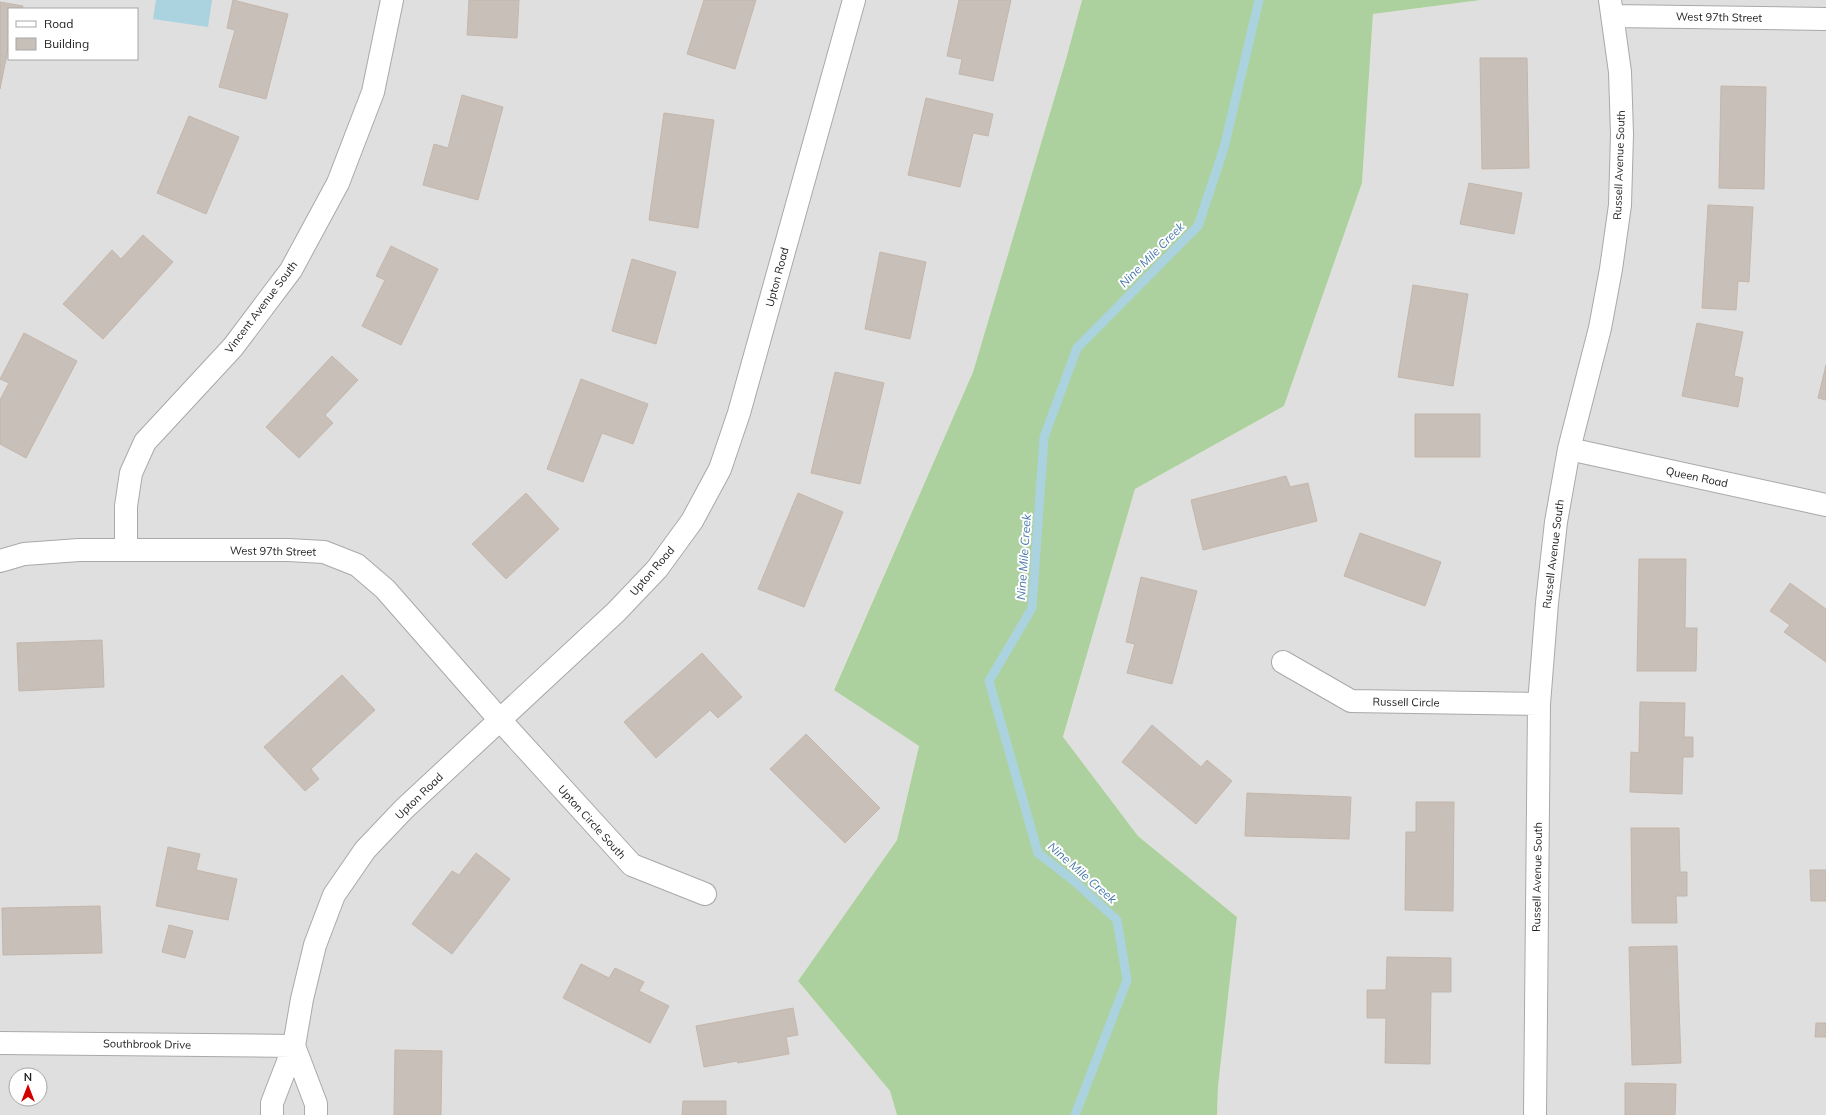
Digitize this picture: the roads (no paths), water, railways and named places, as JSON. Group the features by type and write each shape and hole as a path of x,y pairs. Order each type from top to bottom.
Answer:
{"street":[{"name":"Vincent Avenue South","path":"126,550 126,506 132,473 145,442 233,347 286,276 338,183 373,92 392,0"},
{"name":"Upton Road","path":"272,1115 272,1103 294,1046 302,999 315,945 334,895 365,850 404,809 616,612 657,570 692,521 720,469 739,413 854,0"},
{"name":"West 97th Street","path":"1611,8 1826,19"},
{"name":"Russell Avenue South","path":"1535,1115 1539,704 1547,603 1556,522 1569,449 1600,328 1612,269 1620,205 1622,134 1620,72 1611,8"},
{"name":"Queen Road","path":"1569,449 1826,505"},
{"name":"West 97th Street","path":"0,561 24,554 79,550 324,552 357,565 384,589 500,720"},
{"name":"Russell Circle","path":"1283,662 1350,701 1539,704"},
{"name":"Upton Circle South","path":"500,720 632,865 705,894"},
{"name":"Southbrook Drive","path":"0,1043 294,1046"},
{"path":"294,1046 316,1104 316,1115"}],"water":[{"path":"156,0 212,0 208,27 153,19"}],"waterway":[{"name":"Nine Mile Creek","path":"1075,1115 1127,980 1117,920 1074,881 1038,853 989,681 1032,608 1044,437 1077,348 1198,226 1224,148 1259,0"}]}
